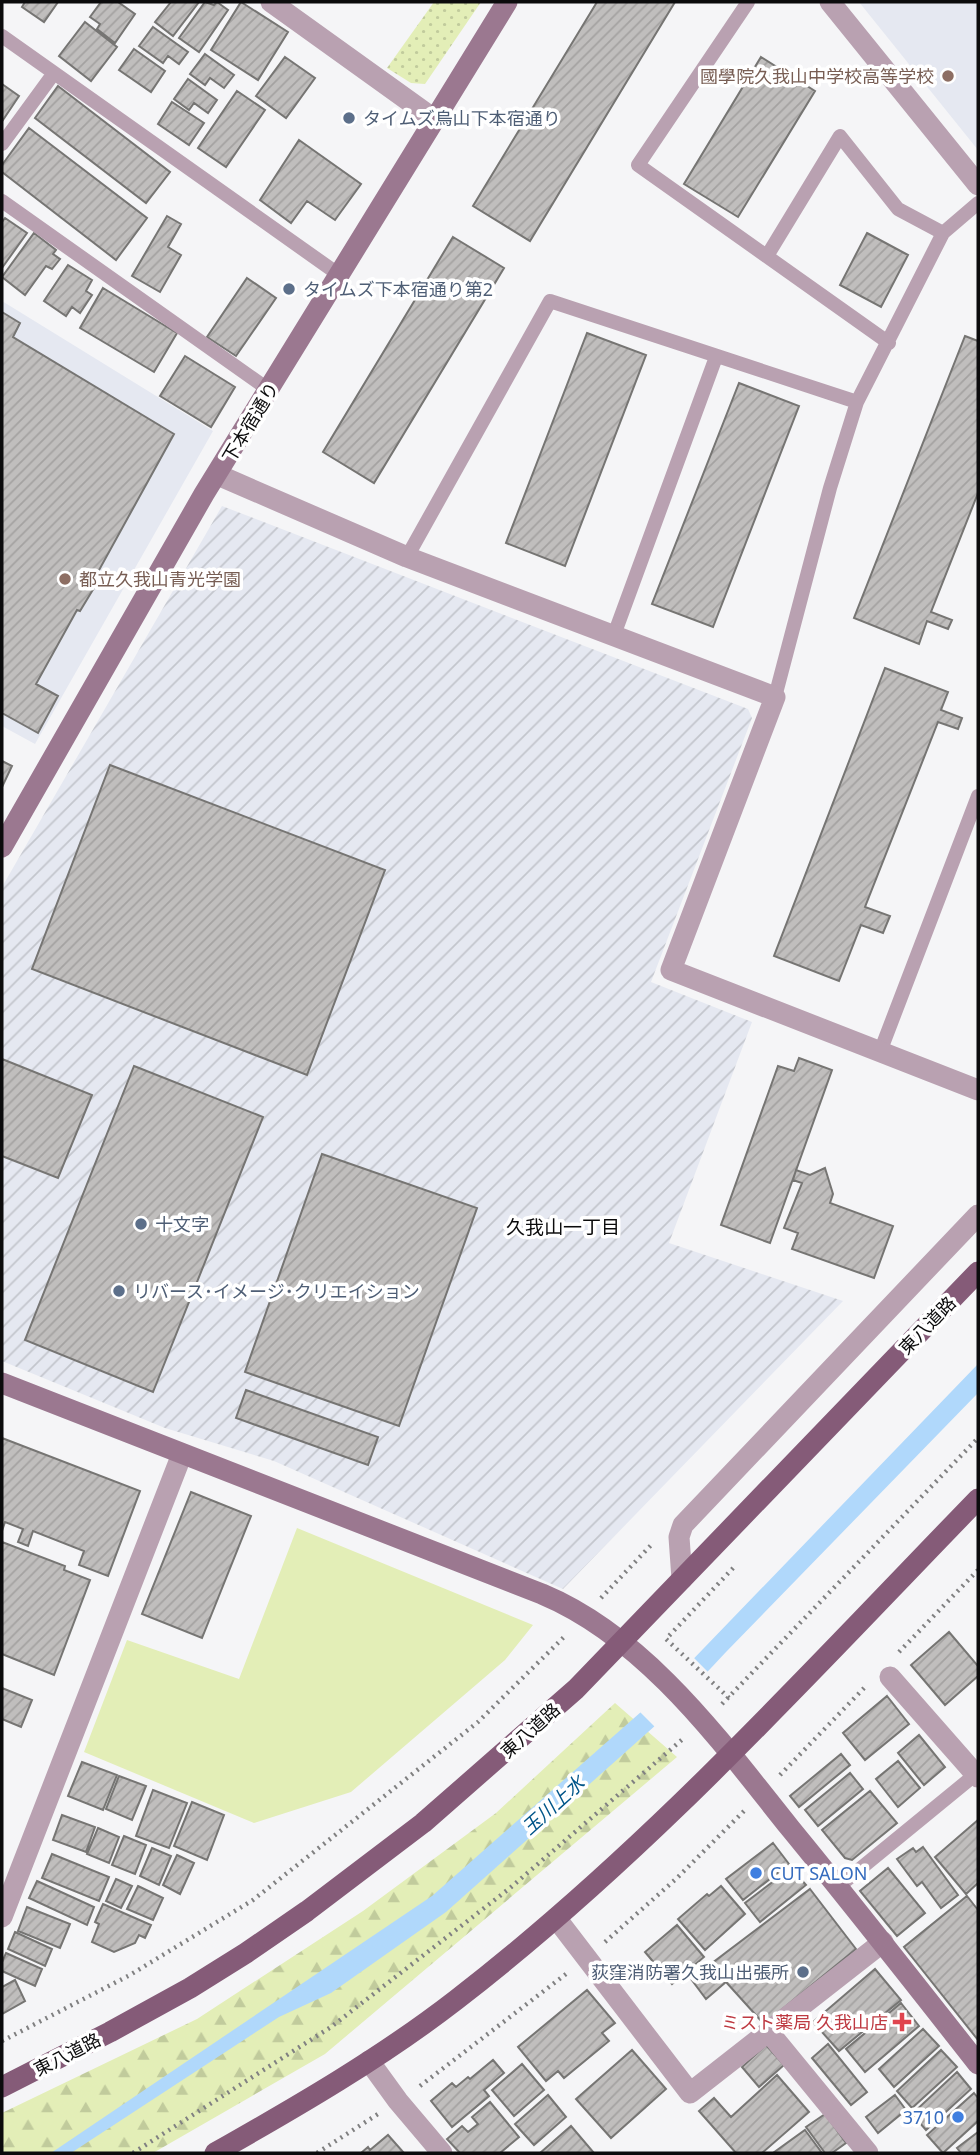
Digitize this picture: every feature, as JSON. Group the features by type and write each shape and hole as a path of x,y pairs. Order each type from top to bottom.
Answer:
{"main road":[{"name":"東八道路","path":"2,2087 190,1988 307,1911 424,1823 576,1689 978,1272"},
{"path":"215,2153 369,2061 455,2000 556,1918 673,1812 978,1499"}],"street":[{"path":"271,2 434,119"},
{"name":"下本宿通り","path":"2,847 338,274 507,2"},
{"path":"830,2 978,185"},
{"path":"218,475 407,557 775,697 671,970 978,1090"},
{"path":"681,1579 680,1537 683,1525 978,1215"},
{"path":"2,1383 529,1589 586,1615 622,1642 704,1720 978,2064"},
{"path":"2,1917 182,1454"},
{"path":"890,1677 977,1776"},
{"path":"556,1918 690,2093 883,1942"},
{"path":"768,2031 868,2153"},
{"path":"369,2061 398,2101 442,2153"}],"lane":[{"path":"748,2 638,165 889,343"},
{"path":"2,36 338,274"},
{"path":"2,144 54,73"},
{"path":"767,256 841,136 898,209 943,233"},
{"path":"2,201 269,390"},
{"path":"775,697 830,488 857,402 943,233 978,203"},
{"path":"407,557 550,301 857,402"},
{"path":"614,635 716,357"},
{"path":"880,1052 978,796"},
{"path":"838,1887 977,1776"}],"path":[{"path":"133,2153 331,2027 510,1888 729,1698 978,1438"},
{"path":"2,2041 130,1975 253,1900 478,1722 586,1615 656,1540"},
{"path":"895,1656 978,1570"},
{"path":"678,1651 729,1698"},
{"path":"317,2153 445,2069 587,1958 677,1878 867,1685"}],"shaded area":[{"name":"國學院久我山中学校高等学校","path":"859,2 978,2 978,150"},
{"name":"都立久我山青光学園","path":"2,301 213,431 35,744 2,726"},
{"path":"222,506 748,709 752,718 651,982 752,1022 669,1243 843,1301 563,1589 274,1461 165,1428 2,1361 2,887"}],"green space":[{"path":"434,2 481,2 425,84 411,83 387,68"},
{"path":"297,1528 533,1625 505,1660 351,1792 254,1823 84,1752 127,1640 239,1679"},
{"path":"615,1703 677,1757 325,2054 153,2153 2,2153 2,2113 197,2019 363,1911 496,1813"}],"water":[{"name":"玉川上水","path":"978,1364 978,1393 666,1716 446,1912 331,1993 279,2017 71,2153 51,2153 432,1896 650,1704"}],"pier":[{"path":"692,1656 710,1674 657,1729 638,1710"}],"building":[{"path":"25,2 58,2 44,22 22,7"},
{"path":"101,2 118,2 135,14 115,43 97,29 100,24 90,17"},
{"path":"171,2 199,2 173,36 155,22"},
{"path":"205,2 214,5 217,2 228,10 199,52 179,38"},
{"path":"241,2 288,32 258,80 211,50"},
{"path":"597,2 675,2 530,241 473,206"},
{"path":"85,22 117,47 91,81 59,56"},
{"path":"153,27 188,52 179,64 168,56 163,63 139,46"},
{"path":"134,49 165,71 151,92 119,70"},
{"path":"205,54 234,75 224,88 210,78 205,85 190,74"},
{"path":"285,57 315,78 286,118 256,96"},
{"path":"761,57 815,91 738,217 684,184"},
{"path":"188,79 217,100 208,113 194,103 189,110 174,99"},
{"path":"2,84 19,96 3,120 2,119"},
{"path":"58,86 170,172 146,203 35,118"},
{"path":"237,91 265,110 226,167 198,148"},
{"path":"172,102 204,123 189,145 158,124"},
{"path":"29,128 147,218 116,260 2,172 2,165"},
{"path":"299,140 361,184 335,220 307,201 291,223 260,200"},
{"path":"167,216 181,224 168,247 181,255 160,292 132,276"},
{"path":"5,218 27,233 2,268 2,222"},
{"path":"34,233 56,250 53,254 60,259 52,269 46,266 25,295 2,277"},
{"path":"867,233 908,255 881,307 840,285"},
{"path":"453,237 504,268 374,483 323,452"},
{"path":"68,265 92,280 86,291 92,295 80,313 72,307 66,316 44,301"},
{"path":"247,278 276,298 236,356 207,337"},
{"path":"103,288 177,333 154,372 80,328"},
{"name":"都立久我山青光学園","path":"2,312 20,323 13,337 174,434 93,581 97,583 80,611 77,610 36,684 58,696 38,733 2,713"},
{"path":"587,333 646,355 565,566 506,543"},
{"path":"965,336 978,341 978,493 931,612 952,620 948,629 927,621 919,644 854,618"},
{"path":"185,356 235,387 211,427 160,396"},
{"path":"739,383 799,406 713,627 652,604"},
{"path":"885,668 948,692 941,710 962,718 958,729 938,722 865,907 890,916 883,933 861,925 839,981 774,956"},
{"path":"2,761 12,766 2,787"},
{"path":"110,765 385,870 307,1075 32,969"},
{"path":"799,1058 832,1070 770,1243 721,1225 778,1066 794,1071"},
{"path":"2,1059 92,1095 58,1178 2,1156"},
{"path":"134,1066 263,1117 153,1392 25,1340"},
{"path":"322,1154 477,1208 399,1426 245,1372"},
{"path":"825,1168 833,1194 830,1203 893,1226 874,1278 792,1249 798,1233 784,1228 802,1183 793,1180 796,1170 810,1175"},
{"path":"246,1390 378,1437 368,1465 236,1418"},
{"path":"2,1438 140,1491 108,1576 79,1565 84,1551 33,1531 28,1546 18,1542 23,1529 5,1522 2,1531"},
{"path":"191,1492 251,1516 202,1638 142,1614"},
{"path":"2,1542 65,1566 64,1570 90,1580 54,1675 2,1654"},
{"path":"949,1632 978,1666 978,1676 945,1705 911,1665"},
{"path":"2,1688 32,1700 21,1727 2,1719"},
{"path":"887,1696 909,1724 865,1760 843,1733"},
{"path":"919,1735 945,1767 924,1785 898,1753"},
{"path":"841,1754 850,1765 799,1807 790,1796"},
{"path":"898,1761 920,1788 898,1807 876,1779"},
{"path":"82,1762 117,1775 103,1810 68,1796"},
{"path":"850,1773 863,1789 818,1826 805,1810"},
{"path":"119,1776 146,1786 132,1820 106,1809"},
{"path":"153,1790 187,1803 169,1848 136,1836"},
{"path":"870,1791 897,1823 852,1860 845,1858 822,1830"},
{"path":"192,1802 224,1815 207,1860 174,1846"},
{"path":"62,1815 95,1827 86,1852 53,1840"},
{"path":"978,1820 978,1883 966,1894 935,1857"},
{"path":"98,1828 119,1837 109,1863 87,1854"},
{"path":"124,1836 146,1845 135,1874 112,1865"},
{"path":"773,1843 789,1864 743,1900 726,1879"},
{"path":"923,1847 958,1895 941,1908 922,1882 917,1886 897,1859 913,1848 916,1852"},
{"path":"152,1848 171,1856 159,1885 140,1876"},
{"path":"52,1854 109,1877 99,1901 42,1878"},
{"path":"177,1855 194,1863 180,1894 163,1885"},
{"path":"791,1868 806,1885 760,1922 745,1903"},
{"path":"888,1868 925,1913 897,1936 860,1891"},
{"path":"116,1879 132,1886 121,1908 106,1901"},
{"path":"37,1881 94,1907 87,1925 29,1898"},
{"path":"138,1886 163,1898 153,1920 127,1909"},
{"path":"721,1886 745,1914 705,1950 678,1919 707,1894 709,1896"},
{"path":"810,1889 856,1949 764,2024 726,1982 706,1999 691,1979"},
{"path":"967,1896 978,1910 978,2040 904,1947"},
{"path":"103,1904 151,1925 145,1938 139,1935 135,1943 114,1952 92,1942 99,1924 95,1922"},
{"path":"27,1907 70,1924 60,1948 18,1931"},
{"path":"677,1925 704,1957 672,1984 645,1952"},
{"path":"15,1932 52,1949 45,1966 8,1949"},
{"path":"6,1953 42,1969 35,1986 2,1971"},
{"path":"875,1969 901,2000 839,2051 813,2022"},
{"path":"15,1980 25,2001 2,2014 2,1987"},
{"path":"587,1990 615,2023 602,2033 609,2041 564,2078 558,2071 546,2081 518,2047"},
{"path":"901,2003 919,2026 865,2072 846,2049"},
{"path":"923,2029 939,2046 894,2087 879,2069"},
{"path":"828,2044 867,2092 851,2105 812,2058"},
{"path":"766,2045 784,2065 759,2087 742,2067"},
{"path":"632,2050 666,2089 611,2138 576,2099"},
{"path":"941,2050 957,2067 912,2108 897,2091"},
{"path":"493,2060 504,2073 484,2090 489,2096 452,2127 431,2101 452,2083 456,2087"},
{"path":"522,2064 544,2090 514,2116 492,2090"},
{"path":"957,2072 971,2089 926,2130 912,2114"},
{"path":"777,2075 809,2112 762,2153 736,2153 699,2111 714,2098 731,2117"},
{"path":"974,2093 978,2098 978,2121 943,2153 927,2135"},
{"path":"548,2095 566,2117 534,2145 515,2124"},
{"path":"895,2095 906,2110 878,2133 866,2117"},
{"path":"490,2102 519,2137 500,2153 460,2153 447,2139 462,2126 468,2132 478,2124 472,2117"},
{"path":"825,2114 846,2143 832,2153 825,2153 806,2127"},
{"path":"571,2126 594,2153 540,2153"},
{"path":"805,2130 822,2153 773,2153"},
{"path":"978,2132 978,2153 961,2153 957,2148"},
{"path":"388,2135 404,2153 361,2153 368,2147 370,2150"}],"place":[{"name":"國學院久我山中学校高等学校","path":"948,76"},
{"name":"タイムズ烏山下本宿通り","path":"349,118"},
{"name":"タイムズ下本宿通り第2","path":"289,289"},
{"name":"都立久我山青光学園","path":"65,579"},
{"name":"十文字","path":"141,1224"},
{"name":"リバース･イメージ･クリエイション","path":"119,1291"},
{"name":"CUT SALON","path":"756,1873"},
{"name":"荻窪消防署久我山出張所","path":"803,1972"},
{"name":"ミスト薬局 久我山店","path":"902,2022"},
{"name":"3710","path":"958,2117"}],"district":[{"name":"久我山一丁目","path":"563,1227"}]}
